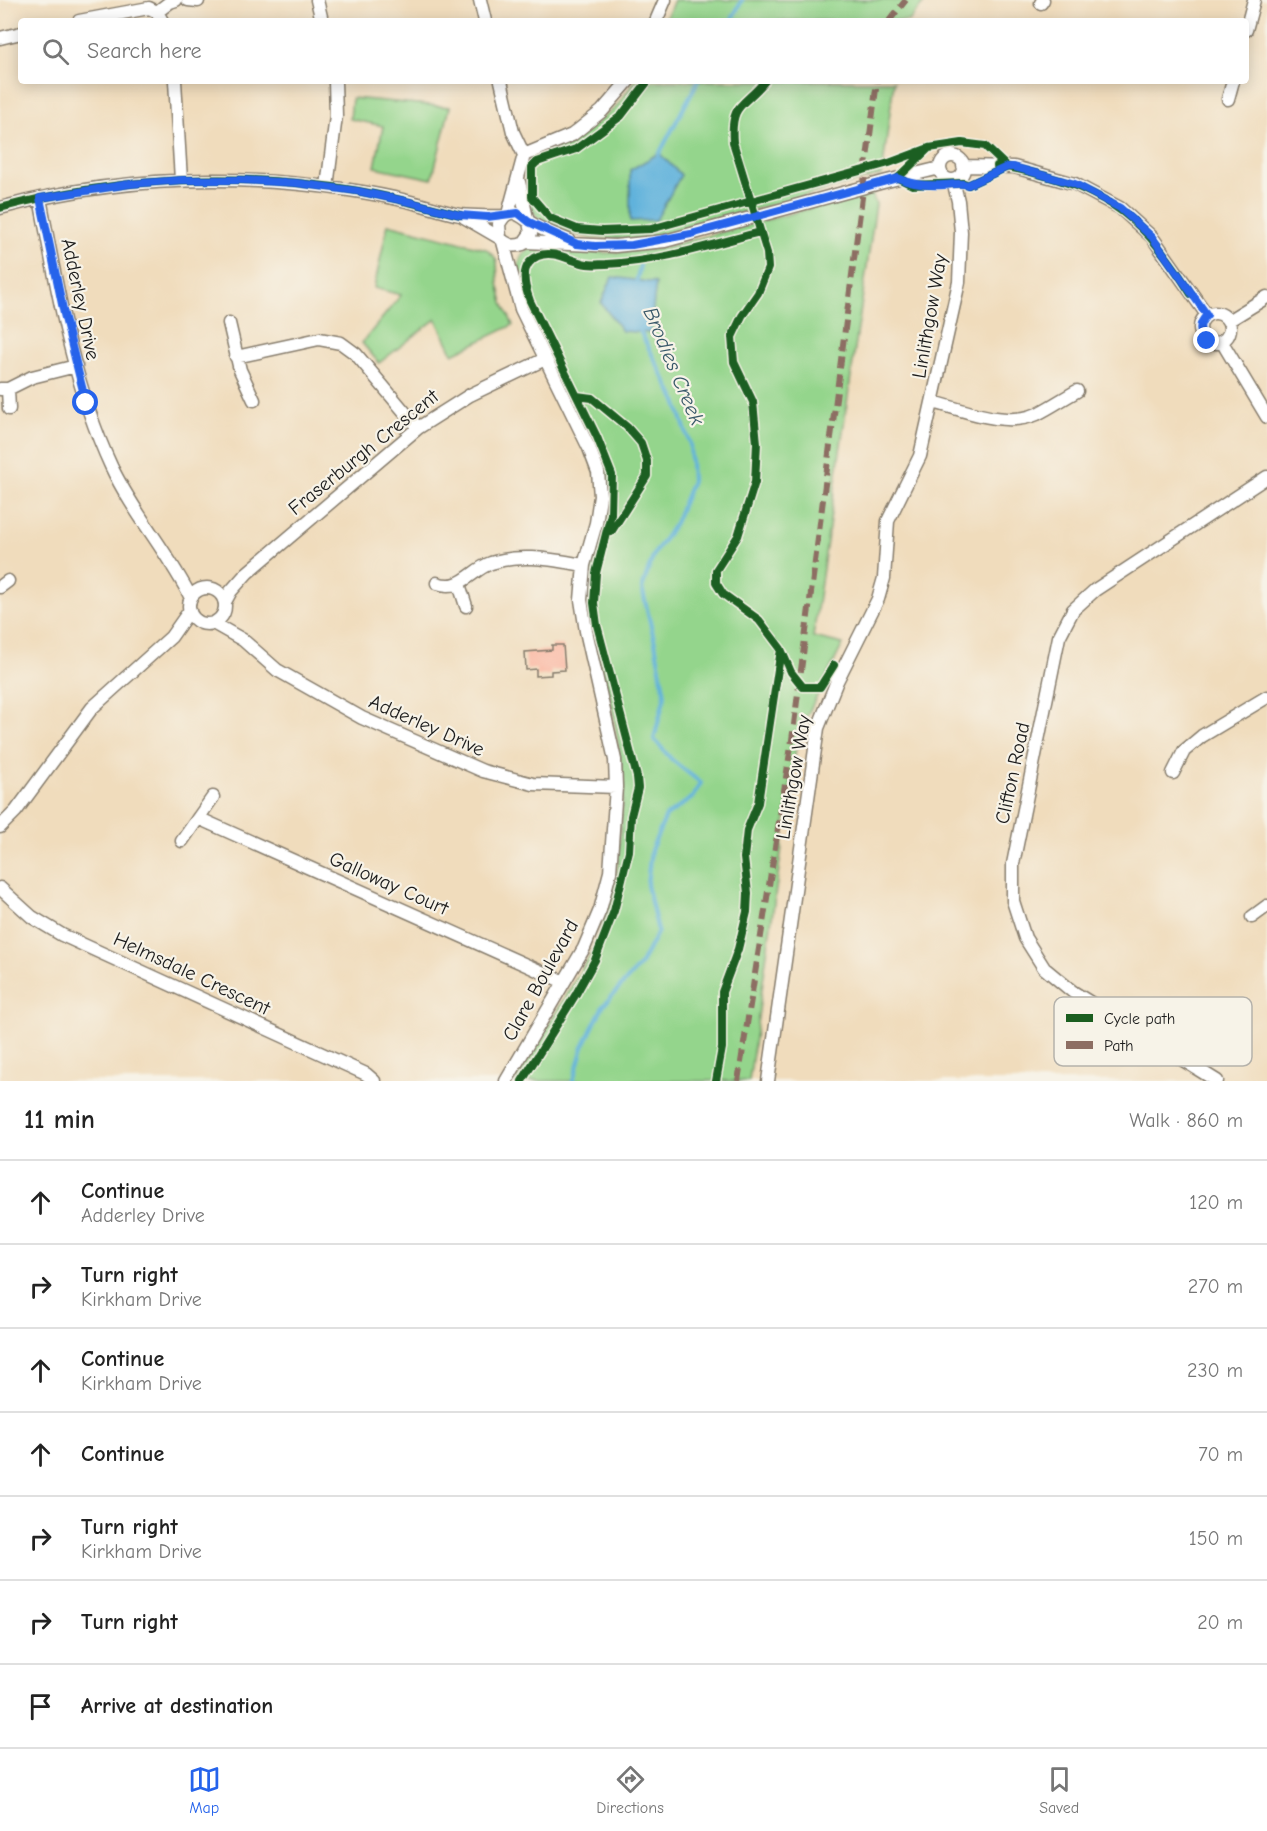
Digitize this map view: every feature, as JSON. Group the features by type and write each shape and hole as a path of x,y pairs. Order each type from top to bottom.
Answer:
{"street":[{"path":"94,18 149,8 160,16 170,2 176,0"},
{"path":"317,0 321,18"},
{"path":"480,0 484,18"},
{"path":"657,18 665,0"},
{"path":"1249,19 1254,0"},
{"path":"0,38 18,34"},
{"path":"175,84 182,180"},
{"path":"327,187 336,116 335,84"},
{"path":"502,84 513,132 524,155 519,181 507,215 499,224 498,234 502,240"},
{"path":"524,155 572,135 602,111 625,84"},
{"path":"1228,99 1232,84"},
{"path":"950,157 959,159 963,166 962,174 953,180 944,177 940,168 944,159 950,157"},
{"path":"963,166 1014,167 1075,184 1120,208 1152,237 1207,315"},
{"path":"460,215 513,246 524,243 615,246 665,241 940,168"},
{"path":"0,208 40,198 103,187 182,180 241,180 327,187 410,202 460,215 518,213 577,244"},
{"name":"Linlithgow Way","path":"768,1081 816,738 837,681 878,599 884,578 888,521 920,456 957,291 962,232 953,180"},
{"path":"513,274 524,243 531,233 519,181"},
{"name":"Adderley Drive","path":"40,198 76,366 94,426 111,466 138,515 173,564 190,604"},
{"name":"Clare Boulevard","path":"502,240 513,274 518,300 589,448 598,472 600,504 584,566 581,600 615,760 616,787 610,872 600,910 584,948 506,1081"},
{"path":"1228,321 1267,297"},
{"path":"1218,313 1228,321 1230,330 1222,342 1213,344 1202,336 1199,328 1207,315 1218,313"},
{"path":"228,323 243,379 254,400"},
{"path":"236,357 319,339 341,343 356,354 418,428"},
{"path":"1222,342 1267,417"},
{"name":"Fraserburgh Crescent","path":"225,606 231,591 247,573 418,428 449,406 545,359"},
{"path":"9,409 4,389 32,377 76,366"},
{"path":"933,402 992,417 1021,418 1036,414 1077,391"},
{"name":"Clifton Road","path":"1081,997 1044,968 1026,938 1013,901 1013,864 1059,637 1073,610 1095,590 1267,477"},
{"path":"437,583 450,586 459,584 480,568 502,560 544,558 584,566"},
{"name":"Adderley Drive","path":"173,564 208,588"},
{"name":"Fraserburgh Crescent","path":"208,588 247,573"},
{"path":"459,584 466,606"},
{"path":"0,827 16,811 92,708 171,637 200,622 213,623 219,620 225,606 223,596 208,588 190,604 171,637"},
{"path":"190,604 192,615 200,622"},
{"name":"Adderley Drive","path":"225,606 243,640"},
{"name":"Adderley Drive","path":"213,623 243,640 277,670 362,718 483,771 533,784 616,787"},
{"path":"1173,773 1184,751 1202,736 1267,697"},
{"path":"182,841 213,797"},
{"name":"Galloway Court","path":"198,818 564,982"},
{"name":"Helmsdale Crescent","path":"0,888 32,917 62,934 366,1074 374,1081"},
{"path":"1252,917 1267,906"},
{"name":"Clifton Road","path":"1193,1066 1217,1081"}],"green space":[{"path":"674,0 926,0 911,18 666,18"},
{"path":"633,84 894,84 882,175 645,239 592,238 557,231 543,224 526,203 526,165 531,157 576,138 616,107"},
{"path":"352,98 450,107 432,179 375,167 383,126 350,119"},
{"path":"871,192 876,204 813,637 843,644 804,722 796,747 749,1081 515,1081 591,954 601,928 617,874 624,783 611,699 595,648 587,604 588,572 605,494 527,309 518,275 520,259 531,247 550,246 605,253 658,249"},
{"path":"388,224 486,249 497,262 498,283 503,303 513,325 453,354 436,319 379,363 362,343 401,295 374,288"}],"water":[{"path":"659,153 681,175 656,220 630,221 630,170"},
{"path":"612,277 656,283 650,333 622,331 601,303"}],"building":[{"path":"552,645 563,645 565,670 551,671 551,675 536,676 536,669 526,670 525,652 552,650"}],"waterway":[{"path":"733,18 742,0"},
{"path":"658,156 696,84"},
{"name":"Brodies Creek","path":"636,284 640,265"},
{"name":"Brodies Creek","path":"573,1081 583,1047 603,1006 641,964 658,931 647,885 651,850 666,816 692,798 701,783 672,760 654,739 665,695 642,588 654,554 675,523 692,481 690,444 676,401 639,329"}],"marked path":[{"path":"891,18 906,0"},
{"path":"738,1081 792,740 877,84"}],"cycle path":[{"path":"646,84 621,116 576,149 537,162 532,167 532,197 550,218 577,229 602,231 651,229 889,163 929,148"},
{"path":"716,1081 722,1048 722,992 738,949 747,912 748,893 744,858 747,830 758,803 781,649 759,620 723,594 716,583 716,570 738,536 755,482 757,443 753,402 734,362 732,337 742,316 758,293 768,268 767,253 733,142 733,129 736,112 762,84"},
{"path":"962,143 985,146 1007,167 968,185 964,183 912,185 898,178 929,148 962,143"},
{"path":"997,166 1028,171 1071,184 1114,206 1147,234 1191,294"},
{"path":"0,208 88,189 178,180 223,179 269,181 358,191 460,215"},
{"path":"522,1081 595,960 614,911 629,851 631,816 638,788 597,625 594,603 596,573 611,514 612,475 597,437 530,301 525,282 526,270 532,260 544,254 557,255 589,264 625,263 684,252 760,232"},
{"path":"577,396 592,398 627,427 641,443 647,461 647,476 611,532"},
{"path":"781,649 791,672 803,687 820,687 834,665"}],"route":[{"path":"86,403 64,314 40,198 130,184 182,180 296,183 357,191 460,215 487,217 518,213 529,222 577,244 615,246 665,241 898,178 912,185 943,186 964,183 968,185 1007,167 1014,167 1075,184 1120,208 1152,237 1207,315 1199,328 1207,341"}]}
